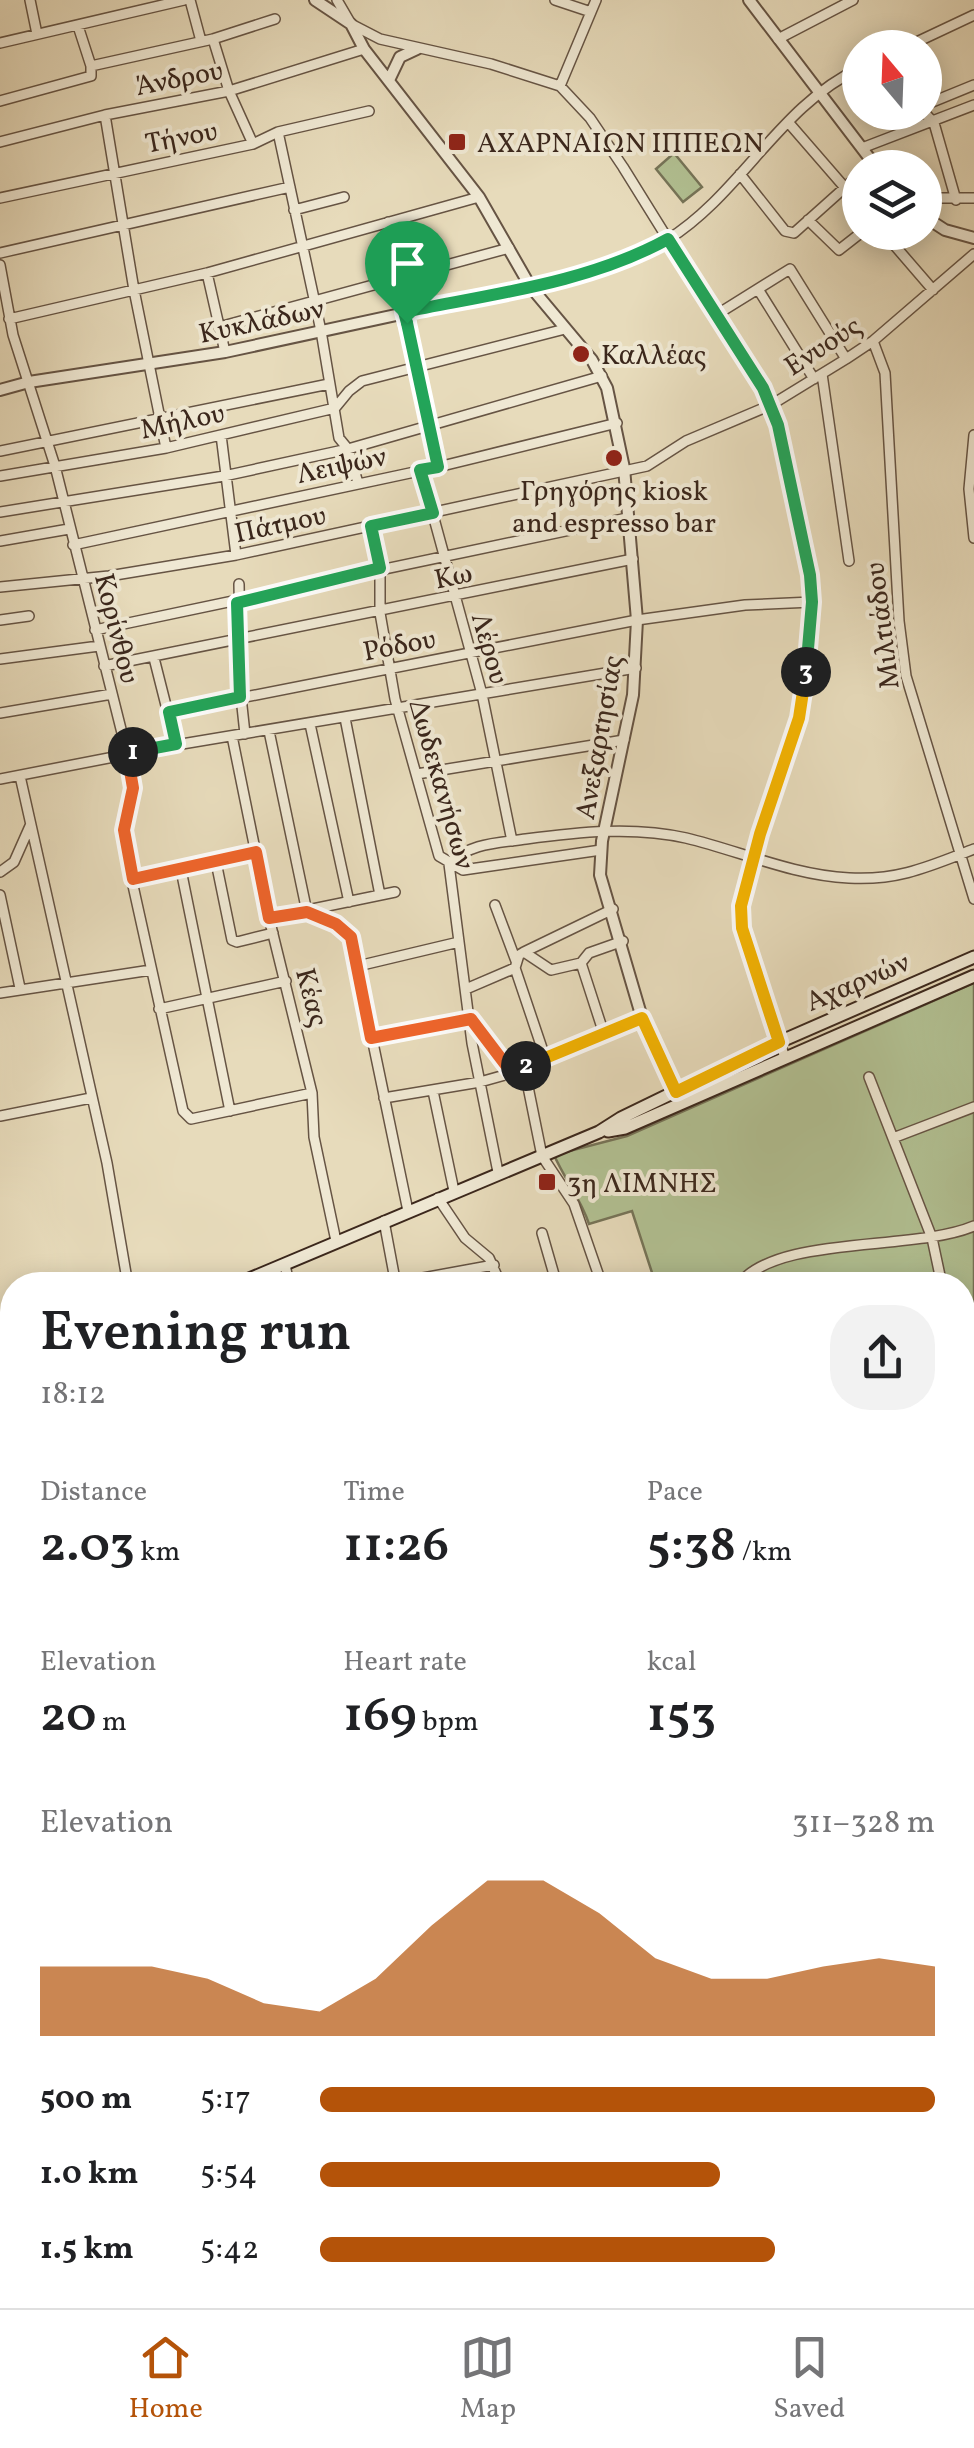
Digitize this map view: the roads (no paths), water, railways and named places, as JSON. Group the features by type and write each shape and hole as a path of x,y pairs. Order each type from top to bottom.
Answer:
{"main road":[{"name":"Αχαρνών","path":"266,1272 599,1132 779,1042 974,957"},
{"name":"Αχαρνών","path":"599,1132 625,1128 974,976"}],"street":[{"path":"30,0 37,34"},
{"path":"0,42 187,0 201,41"},
{"name":"Ανεξαρτησίας","path":"315,0 351,24 364,49 479,198 530,286 602,376 624,468 638,620 636,668 604,831 600,875 642,1018 676,1092"},
{"path":"336,0 351,24 380,40 491,64 560,86 590,118 771,404 812,602 799,718 753,858 740,918 785,1058"},
{"path":"555,0 591,12"},
{"path":"560,86 596,0"},
{"path":"778,39 853,0"},
{"path":"754,2 862,148 912,130"},
{"path":"942,30 974,15"},
{"path":"91,66 212,39 275,20"},
{"path":"0,102 91,76 78,26"},
{"path":"212,39 229,92 253,144"},
{"name":"Άνδρου","path":"0,142 105,114 229,92 364,49"},
{"path":"390,78 400,56 417,49"},
{"path":"530,286 616,263 668,239 701,213 820,92 842,77"},
{"path":"942,98 974,85"},
{"path":"942,119 974,106"},
{"name":"Τήνου","path":"0,198 253,144 278,132 369,111"},
{"path":"105,114 134,290 166,448"},
{"path":"788,122 842,185"},
{"path":"936,130 956,200"},
{"path":"278,132 322,331 339,438 348,448 358,483"},
{"path":"740,174 785,232 794,233 842,191"},
{"path":"0,253 290,187"},
{"path":"294,210 344,197"},
{"path":"9,319 207,273 479,198"},
{"path":"942,199 974,198"},
{"path":"808,220 839,250 842,248"},
{"path":"388,222 402,278"},
{"path":"942,228 974,238"},
{"path":"220,327 510,248"},
{"path":"899,250 933,290"},
{"name":"Ενυούς","path":"624,468 646,466 686,441 771,404 846,359 974,254"},
{"name":"Κορίνθου","path":"0,265 3,300 55,466 127,753 133,788 124,830 183,1111 191,1119 230,1111"},
{"path":"716,315 790,269 846,359"},
{"path":"207,273 226,352"},
{"path":"389,282 404,312 438,467"},
{"name":"Κυκλάδων","path":"0,390 29,382 226,352 530,286"},
{"path":"758,289 818,376 849,560"},
{"path":"335,408 362,381 565,328"},
{"path":"0,338 13,334"},
{"name":"Μιλτιάδου","path":"873,340 885,373 906,676 974,898"},
{"path":"0,512 224,476 348,448 602,376"},
{"path":"0,451 329,384"},
{"name":"Μήλου","path":"0,476 166,448 335,408"},
{"name":"Λειψών","path":"73,545 438,467 616,423"},
{"path":"974,434 968,490 974,538"},
{"path":"221,435 236,555"},
{"name":"Πάτμου","path":"0,587 236,555 624,468"},
{"name":"Λέρου","path":"420,470 482,694 512,841"},
{"path":"95,630 628,518"},
{"name":"Δωδεκανήσων","path":"371,526 380,568 380,613 389,669 434,846 449,864 480,1082 498,1172"},
{"path":"0,541 68,529"},
{"name":"Κω","path":"104,666 633,559"},
{"path":"238,584 240,697 245,734"},
{"name":"Ρόδου","path":"169,712 638,620 746,605 812,602"},
{"path":"0,620 30,616"},
{"path":"0,659 99,646"},
{"path":"154,658 176,744"},
{"path":"0,780 176,744 636,668"},
{"path":"0,713 112,694"},
{"path":"345,718 380,895"},
{"path":"310,724 349,902"},
{"path":"269,731 307,912"},
{"name":"Κέας","path":"232,736 269,918 312,1093 314,1137 336,1242"},
{"path":"417,774 624,740"},
{"path":"20,776 107,1163 126,1272"},
{"path":"0,872 14,862 31,825"},
{"path":"601,850 463,870 449,864 460,852 512,841 604,831 660,834 807,873 885,878 911,874 974,849"},
{"path":"133,879 256,852"},
{"path":"216,862 230,936 238,942 273,933"},
{"path":"181,870 230,1111 312,1093"},
{"path":"269,918 395,892"},
{"path":"0,895 20,988"},
{"path":"495,905 518,960 545,1057"},
{"path":"466,989 612,910"},
{"path":"307,912 336,924 351,937 408,1210"},
{"path":"358,966 459,942"},
{"path":"518,960 551,970 581,963 589,953 621,942"},
{"path":"581,963 604,1034"},
{"path":"0,993 151,970"},
{"path":"159,1009 286,981"},
{"path":"384,1098 512,1073 642,1018"},
{"path":"371,1038 471,1019 512,1073"},
{"path":"524,1067 542,1156 574,1204 598,1272"},
{"path":"869,1077 932,1238 939,1272"},
{"path":"433,1090 454,1191"},
{"path":"0,1116 91,1098"},
{"path":"893,1138 974,1106"},
{"path":"438,1198 496,1272"},
{"path":"384,1221 394,1272"},
{"path":"754,1272 764,1264 802,1253 932,1238 974,1226"},
{"path":"542,1233 554,1272"},
{"path":"285,1264 287,1272"},
{"path":"458,1272 494,1265"}],"place":[{"name":"ΑΧΑΡΝΑΙΩΝ ΙΠΠΕΩΝ","path":"457,142"},
{"name":"Καλλέας","path":"581,354"},
{"name":"Γρηγόρης kiosk and espresso bar","path":"614,458"},
{"name":"3η ΛΙΜΝΗΣ","path":"547,1182"}]}
